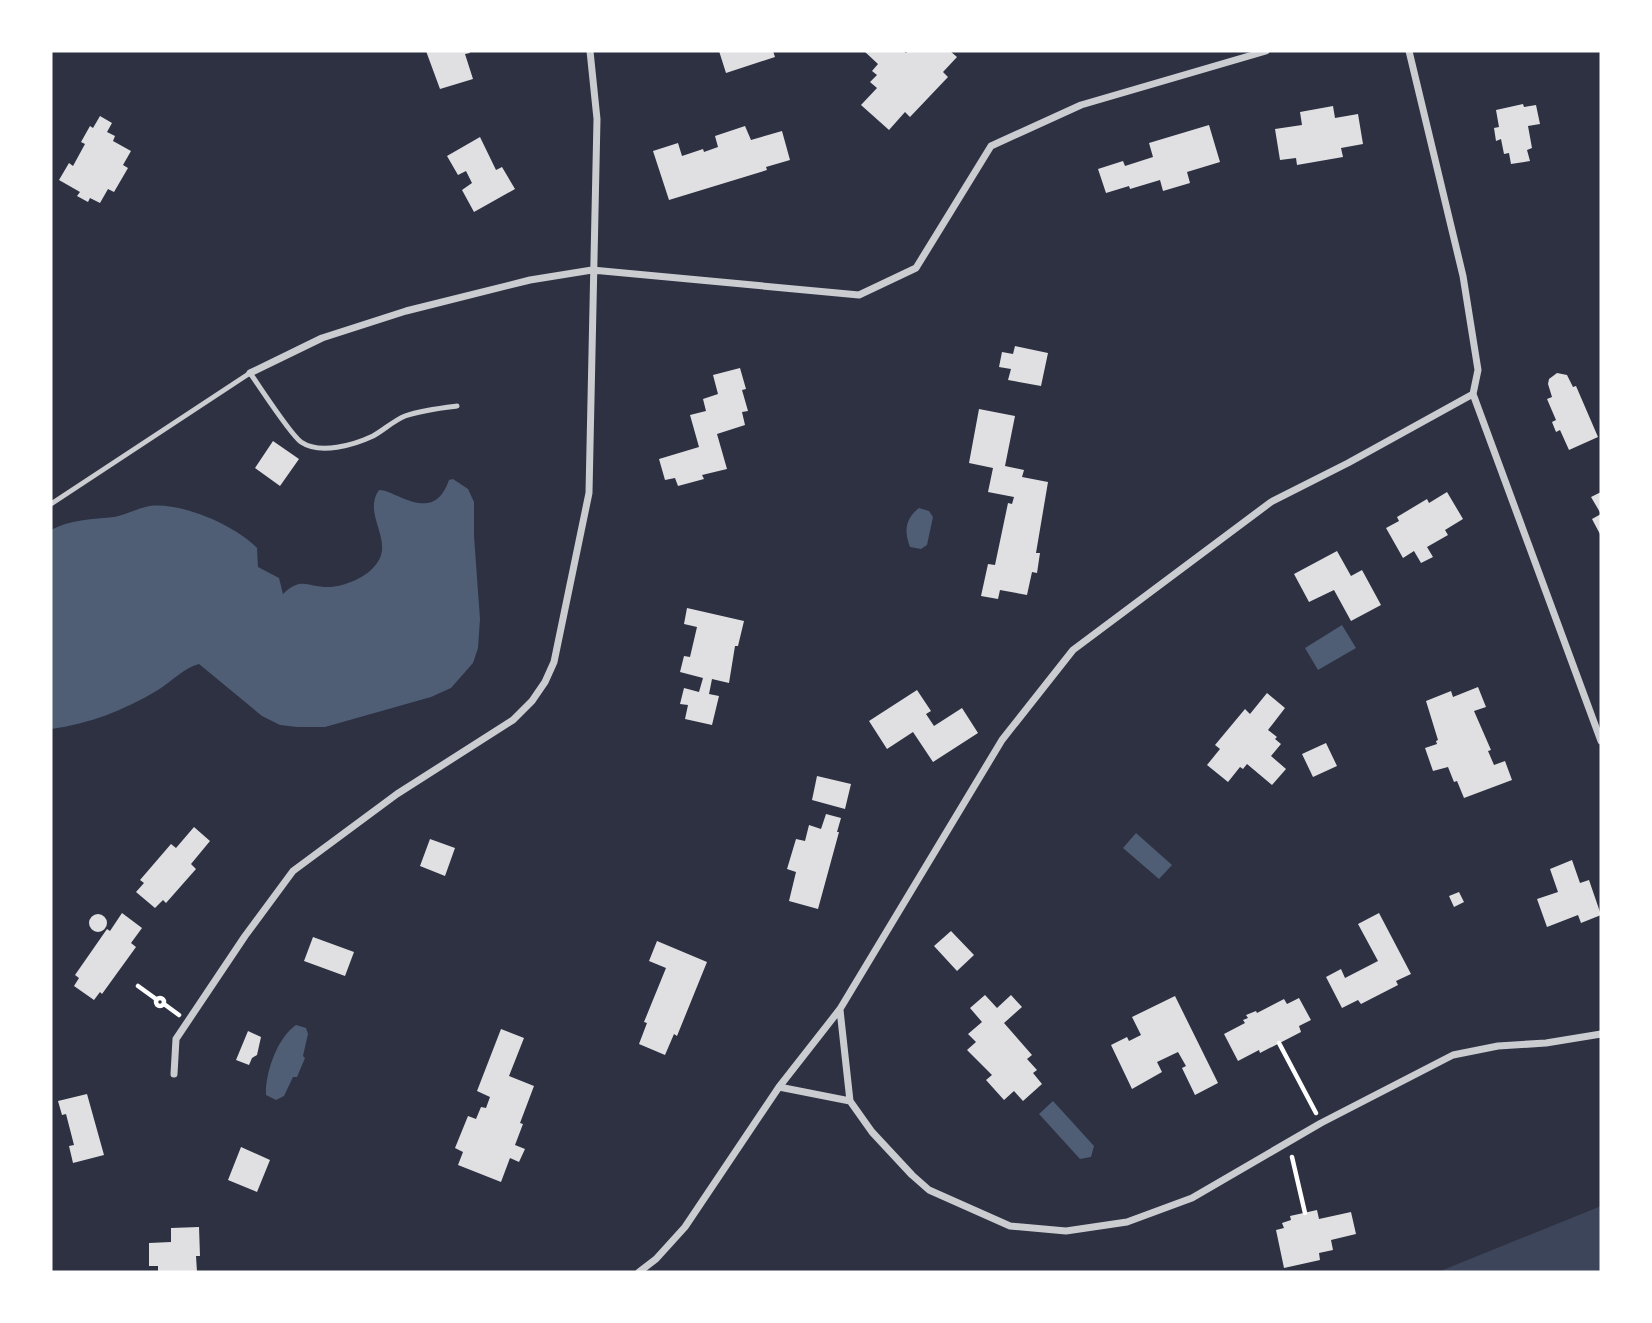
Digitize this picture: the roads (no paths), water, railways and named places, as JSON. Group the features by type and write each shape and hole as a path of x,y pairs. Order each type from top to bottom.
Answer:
{"street":[{"path":"174,1074 176,1039 293,871 397,794 513,720 532,701 554,662 589,493 597,119 590,51"},
{"path":"250,373 322,338 406,311 530,279 592,270 859,295 916,268 991,146 1081,105 1266,51"},
{"path":"1409,51 1463,276 1478,370 1473,394 1601,741"},
{"path":"639,1272 656,1259 685,1227 779,1087 840,1009 1002,740 1073,650 1271,502 1473,394"},
{"path":"840,1009 850,1101 872,1132 929,1190 1010,1226 1066,1231 1127,1222 1192,1198 1321,1123 1453,1055 1498,1046 1546,1043 1601,1034"},
{"path":"779,1087 850,1101"}],"lane":[{"path":"51,504 250,373 299,441 313,447 352,443 373,436 401,417 457,406"}]}
